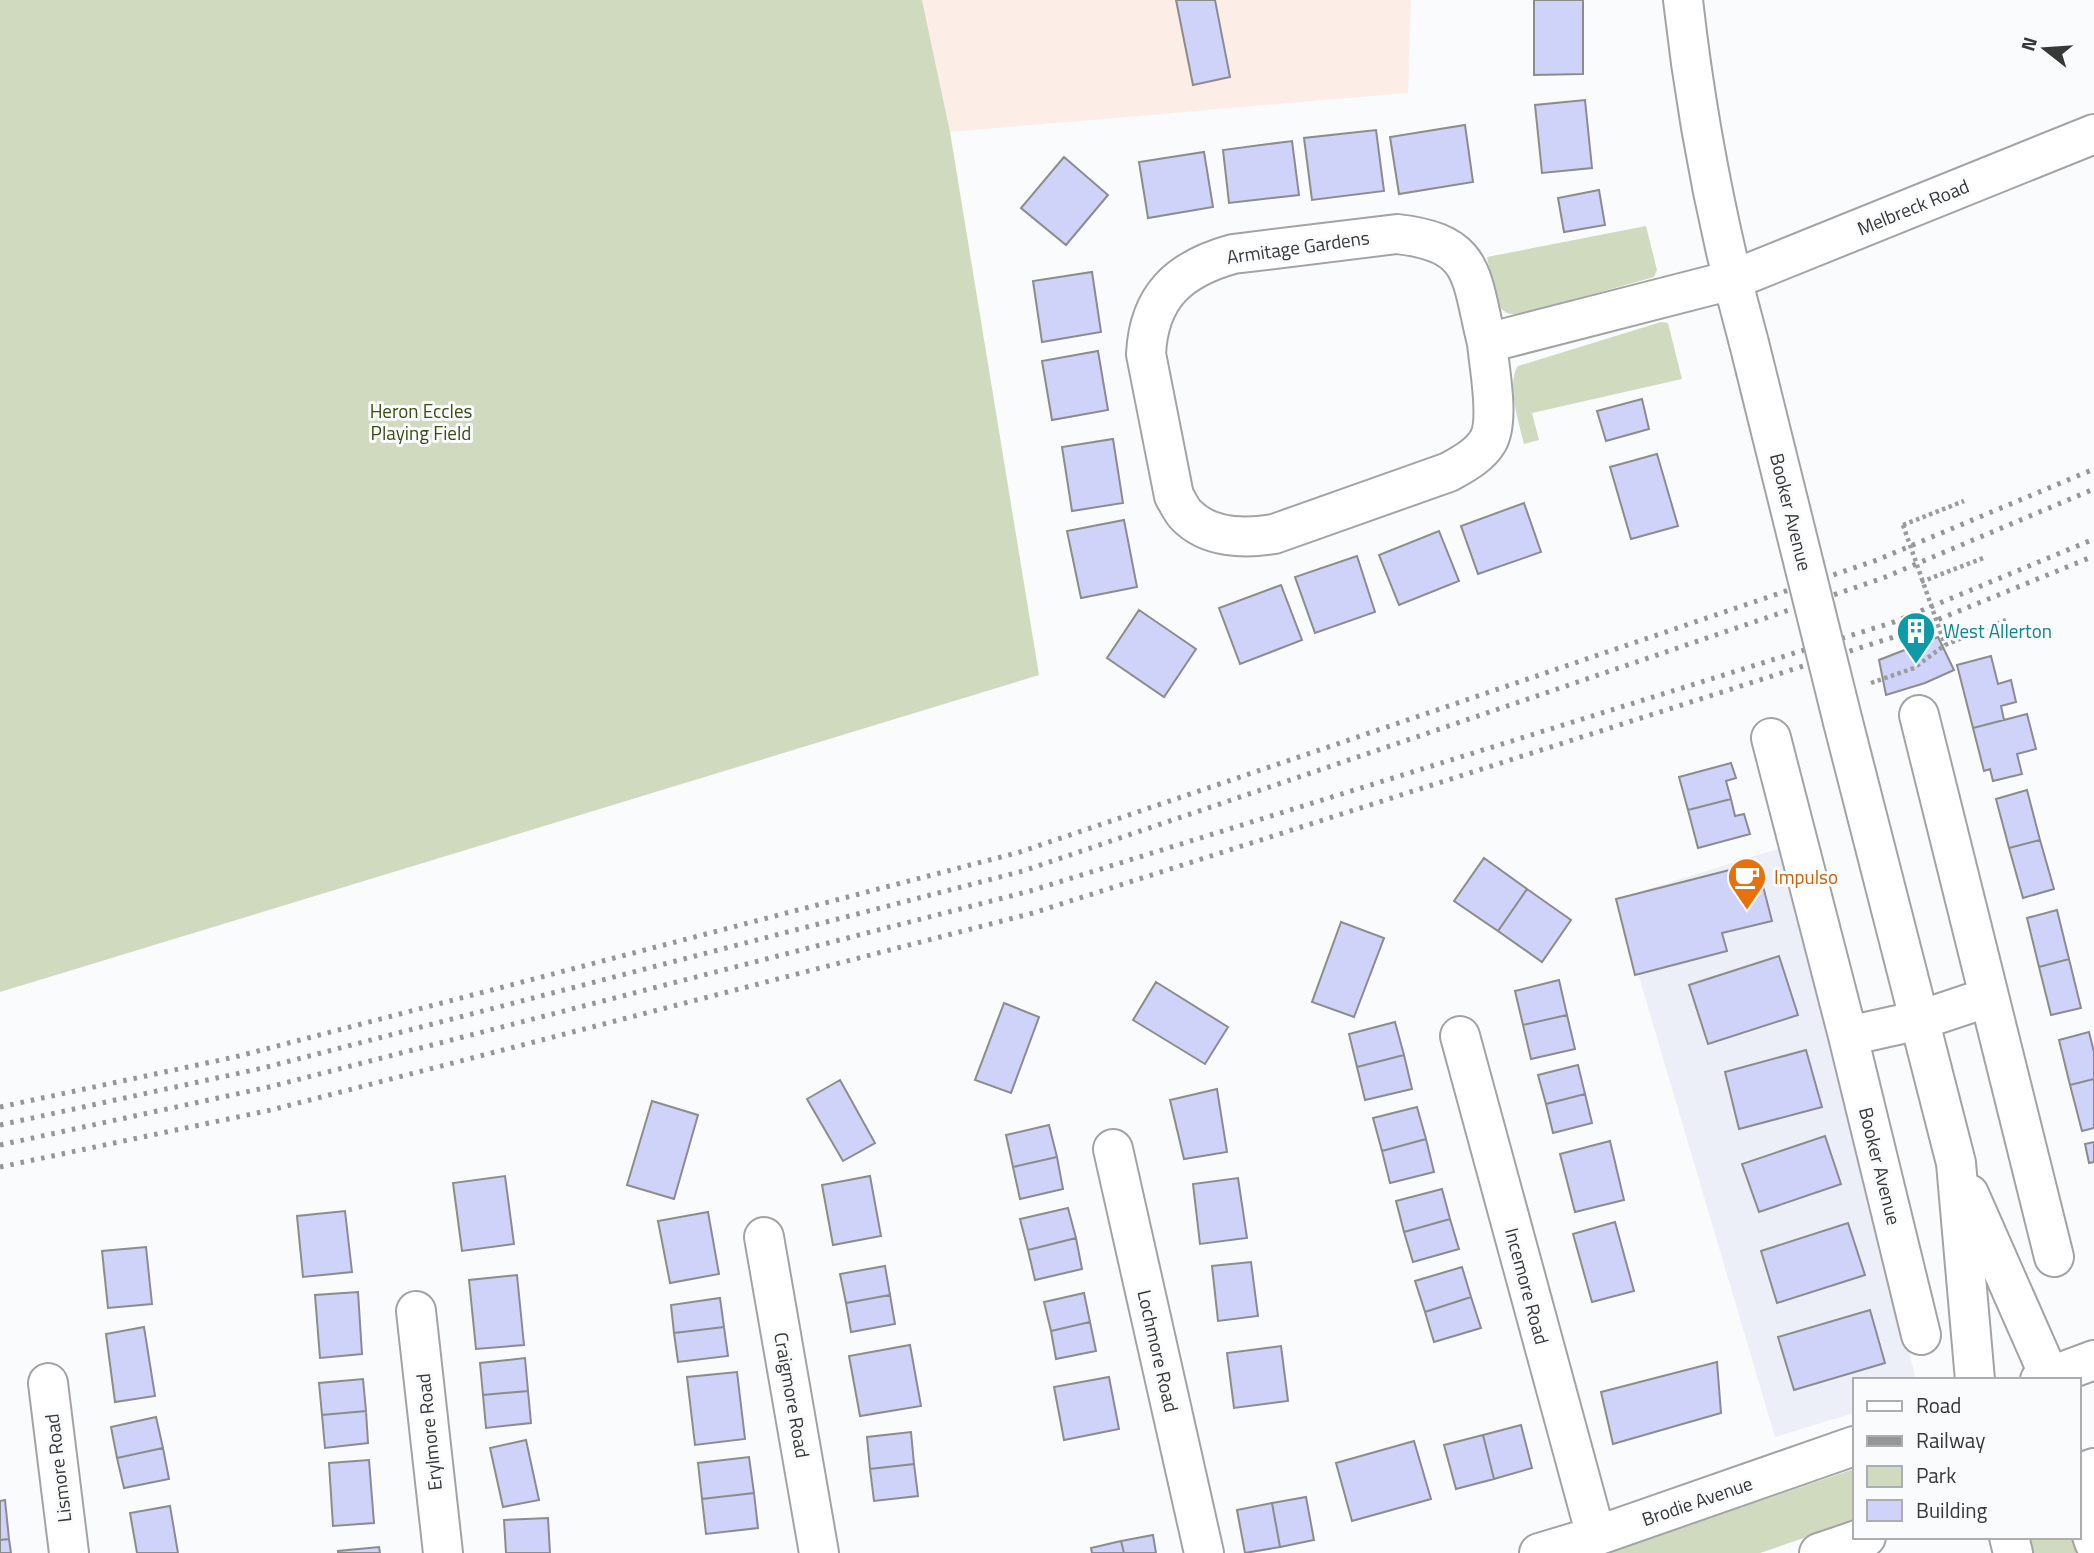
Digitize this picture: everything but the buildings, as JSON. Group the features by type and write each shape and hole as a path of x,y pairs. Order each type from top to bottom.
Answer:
{"street":[{"name":"Booker Avenue","path":"1683,0 1692,83 1731,280 1956,1163 2047,1378"},
{"name":"Melbreck Road","path":"1731,280 2094,134"},
{"name":"Armitage Gardens","path":"1397,234 1422,236 1443,244 1459,255 1469,271 1487,343 1493,421 1489,440 1471,460 1449,472 1274,534 1247,537 1223,535 1202,525 1186,515 1174,496 1146,354 1147,337 1161,300 1191,269 1209,260 1233,254 1397,234"},
{"path":"1487,343 1731,280"},
{"path":"1919,716 2054,1257"},
{"name":"Booker Avenue","path":"1771,738 1921,1335"},
{"path":"1848,1036 1920,1020 1989,997"},
{"name":"Incemore Road","path":"1460,1036 1596,1536"},
{"name":"Lochmore Road","path":"1113,1149 1204,1553"},
{"name":"Booker Avenue","path":"1956,1163 1975,1378"},
{"name":"Craigmore Road","path":"764,1237 819,1553"},
{"path":"1912,1296 1967,1282"},
{"name":"Erylmore Road","path":"416,1311 443,1553"},
{"path":"2049,1378 2094,1360"},
{"name":"Lismore Road","path":"48,1383 69,1553"},
{"name":"Brodie Avenue","path":"1539,1553 1596,1536 1853,1446"},
{"path":"2080,1496 2094,1542"},
{"path":"1819,1553 1860,1539"}],"path":[{"path":"1944,645 1903,525 1965,501"},
{"path":"1921,582 1986,557"},
{"path":"1883,678 1914,668 1944,645 2006,620"}],"shaded area":[{"path":"922,0 1411,0 1408,93 950,132"},
{"path":"1781,848 1915,1378 1853,1378 1853,1413 1775,1437 1616,899"}],"green space":[{"name":"Heron Eccles Playing Field","path":"0,0 922,0 950,132 1039,675 0,992"},
{"path":"1646,226 1657,270 1654,277 1518,315 1507,313 1497,306 1487,257"},
{"path":"1661,322 1668,323 1682,379 1532,413 1539,440 1524,444 1513,393 1518,366"},
{"path":"1853,1469 1853,1521 1760,1553 1605,1553"},
{"path":"2030,1539 2078,1539 2082,1553 2033,1553"}],"railway":[{"path":"0,1107 235,1057 1020,852 1877,560 2094,469"},
{"path":"0,1125 263,1068 1023,871 1883,578 2094,489"},
{"path":"0,1145 269,1087 1030,891 1894,622 2094,539"},
{"path":"0,1167 271,1110 1033,913 1900,635 2094,556"}],"place":[{"name":"West Allerton","path":"1916,665"},
{"name":"Impulso","path":"1747,911"}]}
